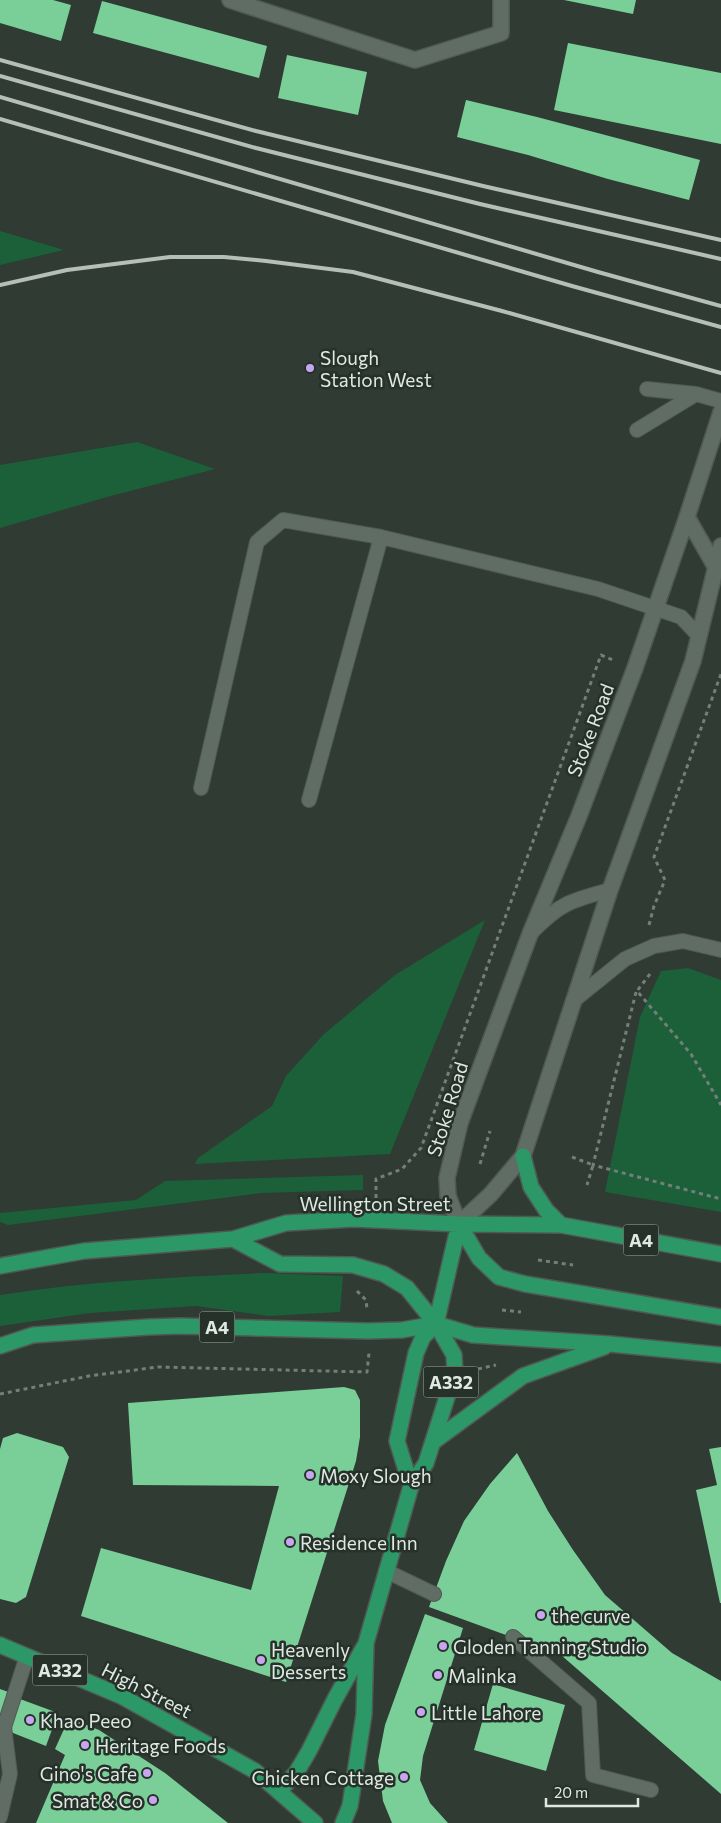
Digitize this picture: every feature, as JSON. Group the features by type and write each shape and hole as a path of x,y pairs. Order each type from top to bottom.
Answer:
{"main road":[{"path":"230,0 415,60 500,33 500,0"},
{"name":"Stoke Road","path":"459,1224 448,1196 447,1178 460,1123 530,934 579,816 635,668 721,412"},
{"path":"687,517 718,567"},
{"path":"411,1486 397,1441 416,1353 423,1337 436,1324 459,1224 491,1194 522,1156 610,890 694,661 718,567 721,546"},
{"path":"522,1156 530,1187 546,1210 561,1225"},
{"name":"Wellington Street","path":"0,1266 84,1251 234,1240 286,1223 353,1219 459,1224 561,1225 721,1254"},
{"path":"459,1224 479,1258 499,1277 525,1284 721,1317"},
{"path":"234,1240 280,1264 353,1265 384,1274 407,1288 436,1324"},
{"name":"A4","path":"0,1346 34,1335 180,1326 368,1331 402,1330 436,1324 473,1335 610,1344 721,1355"},
{"name":"A332","path":"366,1643 411,1486 426,1463 454,1372 454,1355 436,1324"},
{"path":"0,1338 34,1335"},
{"name":"A4","path":"433,1442 522,1376 610,1344"},
{"path":"278,1791 296,1773 310,1751 335,1699 366,1643"},
{"path":"343,1823 350,1806 364,1714 366,1643"},
{"name":"High Street","path":"0,1645 121,1696 255,1771 315,1823"}],"lane":[{"path":"647,389 696,394 721,401"},
{"path":"637,430 696,394"},
{"path":"201,788 257,542 283,520 381,537 598,589 681,618 699,636"},
{"path":"308,800 381,537"},
{"path":"530,934 548,916 562,906 577,898 610,890"},
{"path":"573,1001 625,960 654,946 683,941 721,950"},
{"path":"386,1571 434,1594"},
{"path":"513,1637 589,1703 594,1776 651,1790"},
{"path":"0,1817 10,1774 4,1727 27,1656"}],"path":[{"path":"376,1178 402,1169 421,1148 601,655"},
{"path":"665,880 654,856 721,674"},
{"path":"587,1185 637,991 654,969"},
{"path":"637,991 691,1054 721,1105"},
{"path":"480,1164 490,1132"},
{"path":"572,1156 593,1165 721,1200"},
{"path":"536,1260 573,1265"},
{"path":"502,1310 521,1312"},
{"path":"0,1394 89,1376 158,1367 367,1372 369,1355"},
{"path":"478,1369 497,1364"}],"green space":[{"path":"0,231 64,250 0,265"},
{"path":"137,442 215,469 107,497 0,528 0,465"},
{"path":"485,920 390,1154 195,1164 198,1158 272,1106 286,1076 324,1034 395,975"},
{"path":"688,968 721,980 721,1212 605,1192 640,1017 661,971"},
{"path":"363,1175 363,1190 261,1193 8,1225 0,1222 0,1213 136,1200 165,1181"},
{"path":"265,1273 343,1276 340,1312 268,1316 196,1306 90,1313 0,1326 0,1295 99,1283"}],"building":[{"path":"0,0 53,0 71,5 61,41 0,23"},
{"path":"564,0 636,0 633,14"},
{"path":"102,1 267,46 259,78 93,33"},
{"path":"568,43 721,73 721,144 554,110"},
{"path":"287,55 367,72 358,115 278,98"},
{"path":"466,100 700,160 689,200 457,137"},
{"path":"344,1387 355,1390 360,1400 360,1437 356,1461 286,1682 81,1616 101,1548 251,1590 279,1486 133,1485 128,1403"},
{"path":"17,1433 63,1447 69,1457 26,1597 16,1603 0,1599 0,1449 3,1438"},
{"path":"721,1447 720,1603 696,1490 717,1485 709,1449"},
{"name":"the curve","path":"517,1453 548,1511 605,1595 672,1653 721,1681 721,1794 561,1655 429,1607 446,1561 464,1521 490,1484"},
{"path":"425,1614 463,1628 423,1756 420,1780 430,1803 448,1823 392,1823 383,1801 378,1761 385,1725"},
{"path":"493,1684 565,1705 546,1771 474,1750"},
{"path":"0,1689 11,1693 0,1721"},
{"path":"20,1699 58,1713 46,1746 8,1731"},
{"path":"69,1718 99,1730 165,1773 228,1823 36,1823 65,1755 55,1749"}],"railway":[{"path":"0,60 256,131 483,186 721,240"},
{"path":"0,76 256,148 480,204 721,259"},
{"path":"0,97 598,272 721,306"},
{"path":"0,119 572,286 721,327"},
{"path":"0,285 67,270 170,257 224,257 266,261 353,272 502,311 721,373"}],"place":[{"name":"Slough Station West","path":"310,368"},
{"name":"Moxy Slough","path":"310,1475"},
{"name":"Residence Inn","path":"290,1542"},
{"name":"the curve","path":"541,1615"},
{"name":"Gloden Tanning Studio","path":"443,1646"},
{"name":"Heavenly Desserts","path":"261,1660"},
{"name":"Malinka","path":"438,1675"},
{"name":"Little Lahore","path":"421,1712"},
{"name":"Khao Peeo","path":"30,1720"},
{"name":"Heritage Foods","path":"85,1745"},
{"name":"Gino's Cafe","path":"147,1773"},
{"name":"Chicken Cottage","path":"404,1777"},
{"name":"Smat & Co","path":"153,1800"}]}
